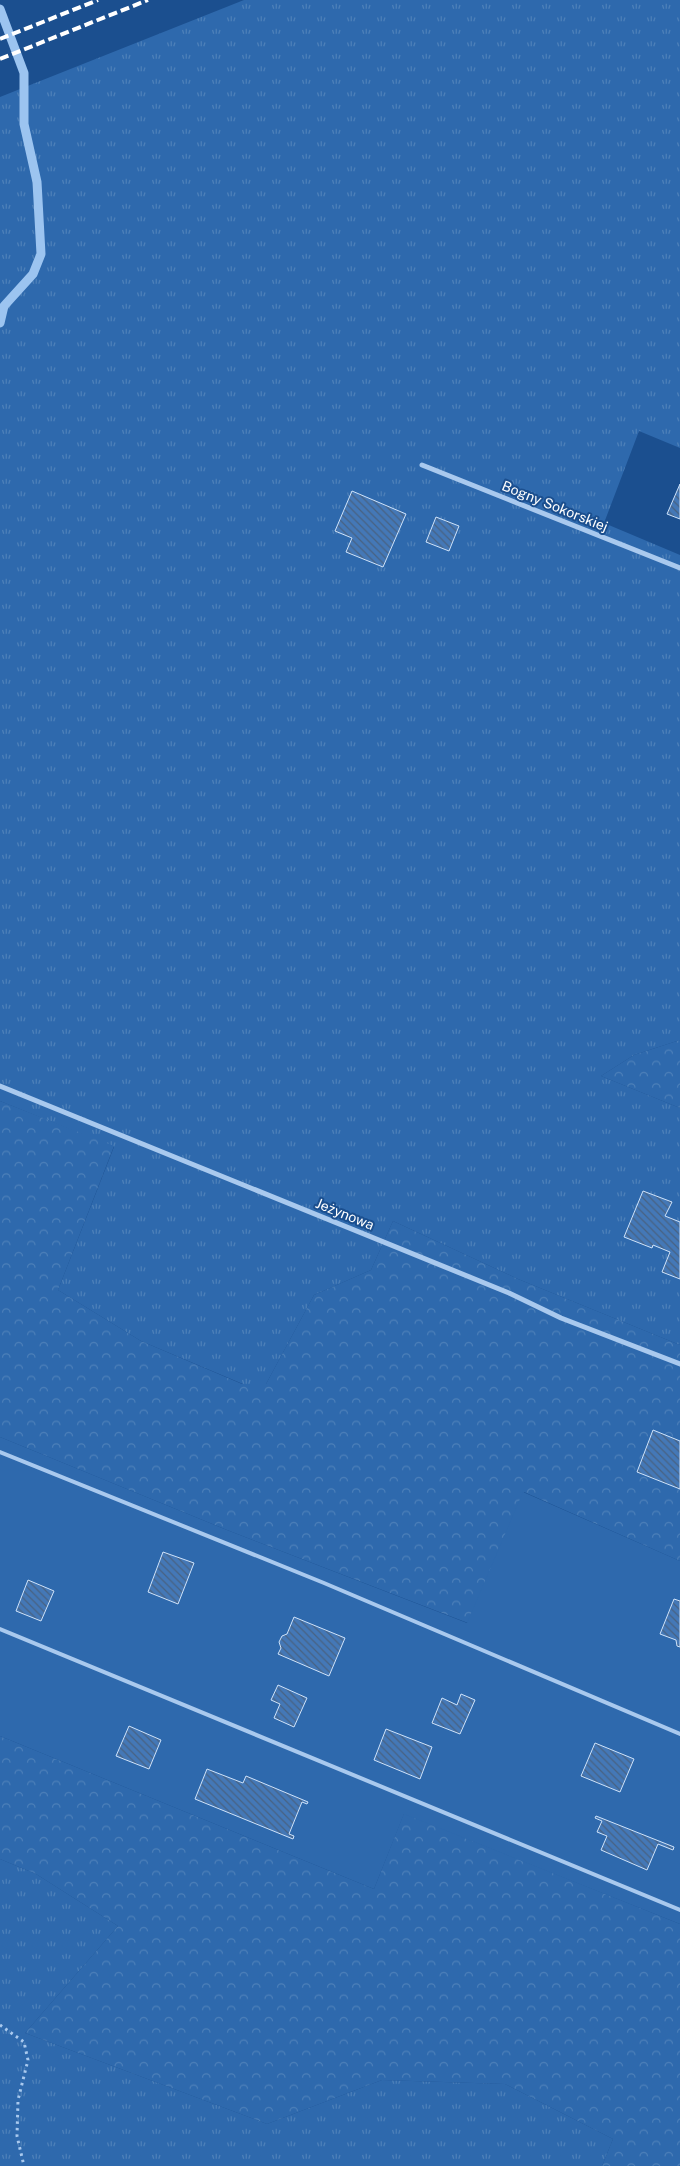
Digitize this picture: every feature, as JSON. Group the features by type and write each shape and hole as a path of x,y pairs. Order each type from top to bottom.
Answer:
{"street":[{"name":"Bogny Sokorskiej","path":"422,465 680,568"},
{"name":"Jeżynowa","path":"0,1086 510,1293 561,1318 680,1364"}],"lane":[{"path":"0,1452 324,1582 680,1734"},
{"path":"0,1629 680,1910"}],"path":[{"path":"0,2025 24,2042 28,2060 18,2100 17,2136 24,2166"}],"green space":[{"path":"244,0 680,0 680,448 639,431 604,523 680,555 680,1040 634,1055 601,1076 680,1108 680,1345 518,1279 393,1221 371,1270 314,1295 266,1384 243,1384 141,1341 58,1290 114,1147 0,1101 0,97"},
{"path":"680,1040 680,1108 601,1076 634,1055"},
{"path":"0,1101 114,1146 58,1290 141,1341 242,1384 266,1384 314,1295 371,1270 393,1221 518,1279 680,1345 680,1561 524,1492 468,1623 227,1530 0,1437"},
{"path":"0,1437 227,1530 467,1623 523,1492 680,1561 680,1924 404,1814 374,1889 0,1736"},
{"path":"0,1736 374,1889 404,1813 680,1924 680,2166 602,2166 613,2139 505,2084 382,2080 267,2124 25,2033 118,1926 36,1874 0,1859"},
{"path":"0,1859 36,1874 118,1926 25,2033 267,2124 382,2080 505,2084 613,2139 602,2166 0,2166"}],"building":[{"path":"680,484 680,519 667,514"},
{"path":"352,491 406,514 383,567 346,552 352,538 335,531"},
{"path":"436,517 459,526 449,551 426,542"},
{"path":"643,1191 672,1202 665,1216 680,1222 680,1279 662,1272 670,1252 653,1245 652,1248 624,1237"},
{"path":"653,1430 680,1441 680,1489 637,1472"},
{"path":"163,1552 194,1563 178,1604 148,1592"},
{"path":"28,1580 54,1591 41,1621 16,1611"},
{"path":"674,1599 680,1601 680,1647 677,1646 676,1640 660,1634"},
{"path":"294,1617 345,1638 329,1676 278,1654 281,1648 279,1642 282,1636 287,1634"},
{"path":"278,1685 307,1698 294,1727 274,1718 280,1704 271,1700"},
{"path":"461,1694 475,1700 460,1734 432,1723 442,1698 457,1705"},
{"path":"129,1726 161,1740 149,1769 116,1756"},
{"path":"386,1729 432,1747 420,1779 374,1760"},
{"path":"595,1743 634,1759 620,1792 581,1776"},
{"path":"207,1769 243,1783 246,1776 308,1802 307,1804 302,1802 289,1834 294,1836 293,1839 195,1799"},
{"path":"596,1816 674,1847 673,1850 658,1844 647,1870 601,1850 607,1836 597,1832 602,1821 595,1818"}],"waterway":[{"path":"0,9 24,73 24,124 37,182 41,254 33,274 4,306 0,323"}],"railway":[{"path":"0,39 98,0"},
{"path":"0,59 148,0"}]}
